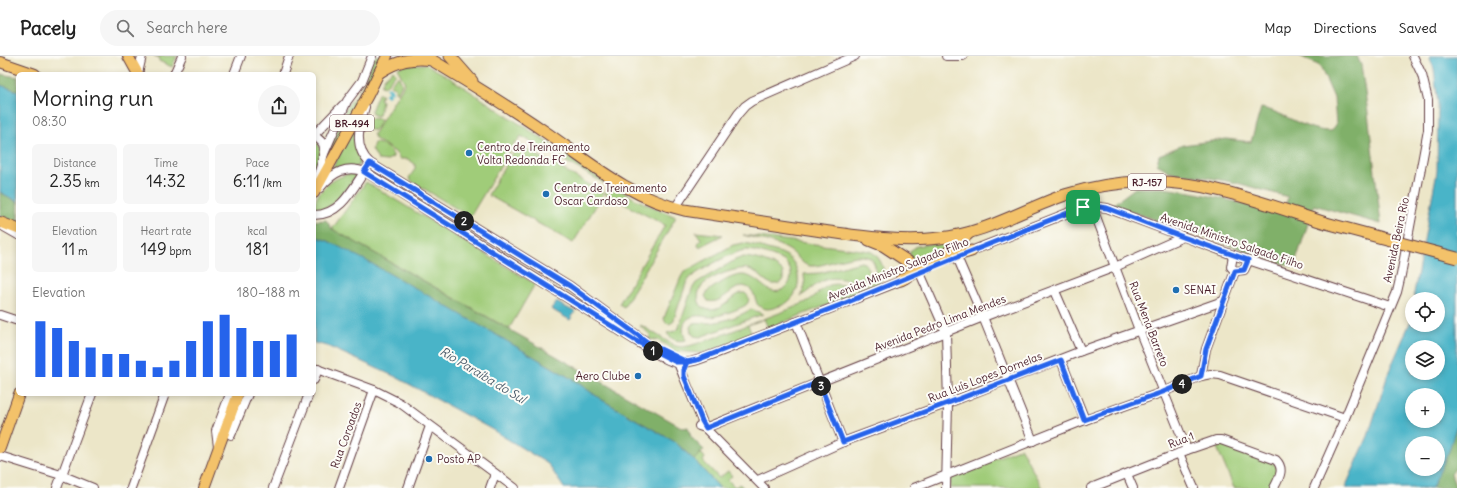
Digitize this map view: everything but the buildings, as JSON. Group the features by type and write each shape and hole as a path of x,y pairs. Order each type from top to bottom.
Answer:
{"highway":[{"name":"RJ-157","path":"450,56 484,93 542,130 624,186 643,197 675,208 853,235 919,240 942,238 970,232 1054,199 1077,192 1114,184 1141,182 1173,183 1222,190 1326,223 1457,258"},
{"path":"380,72 390,66 406,60 429,58 484,93"},
{"path":"940,260 970,232"},
{"path":"853,235 884,246 919,271"},
{"path":"908,262 906,256 908,249 919,240"},
{"path":"901,280 940,260 972,251"}],"main road":[{"path":"128,56 137,72"},
{"name":"BR-494","path":"316,187 380,72 387,56"},
{"path":"0,62 30,72"},
{"path":"0,68 25,70"},
{"path":"0,222 16,228"},
{"path":"0,448 18,396"},
{"path":"204,488 218,447 228,434 238,396"}],"street":[{"path":"138,72 142,56"},
{"path":"175,72 182,56"},
{"path":"235,72 241,56"},
{"path":"284,72 289,56"},
{"path":"316,133 347,101 362,81 372,56"},
{"path":"675,208 738,114 745,106 775,91 855,56"},
{"path":"946,56 963,56"},
{"name":"Avenida Beira Rio","path":"1314,488 1345,418 1397,292 1402,276 1428,130 1428,100 1422,75 1412,56"},
{"path":"368,94 358,132 362,152 364,157 370,163 570,286 650,344 687,362 684,369 684,376"},
{"path":"316,183 323,156 347,101"},
{"path":"316,137 323,144 323,156"},
{"path":"316,215 329,212 337,207 348,196 370,163"},
{"path":"316,189 336,173 350,169 358,169 636,341 669,360 678,363 702,421 702,427 758,480 764,488"},
{"name":"Avenida Ministro Salgado Filho","path":"919,271 1083,207 1092,206 1107,208 1233,255 1390,307"},
{"name":"Rua Mena Barreto","path":"1092,206 1163,392 1194,488"},
{"path":"0,225 16,234"},
{"name":"Avenida Pedro Lima Mendes","path":"702,427 1115,267 1173,243 1183,237"},
{"path":"1233,255 1231,267 1235,271"},
{"path":"957,257 1033,441"},
{"path":"1235,271 1244,270 1248,260"},
{"path":"919,271 946,332 948,403 946,488"},
{"path":"1201,376 1206,349 1235,271"},
{"name":"Avenida Ministro Salgado Filho","path":"678,363 687,362 717,353 901,280"},
{"path":"1055,290 1081,352"},
{"name":"Rua Luís Lopes Dornelas","path":"758,480 843,442 1139,330 1223,301"},
{"path":"0,315 16,320"},
{"path":"796,322 843,442"},
{"path":"1061,360 1084,420"},
{"path":"316,369 374,390 400,403 515,488"},
{"path":"914,488 1084,420 1163,392 1201,376 1211,374 1345,418"},
{"name":"Rua Coroados","path":"339,488 374,390"},
{"path":"57,488 91,396"},
{"path":"131,488 164,396"},
{"path":"218,447 216,431 229,396"},
{"path":"228,434 247,396"},
{"path":"273,488 308,396"},
{"path":"408,488 430,426"},
{"name":"Rua 1","path":"1091,488 1183,451 1209,442 1221,440 1269,457 1280,464 1280,475 1274,488"},
{"path":"0,456 93,488"},
{"path":"490,488 495,474"},
{"path":"1127,474 1133,488"}],"green space":[{"path":"154,56 177,56 172,67 159,61 160,58"},
{"path":"373,56 386,56 334,151 329,149 347,106 359,92 364,83"},
{"path":"1300,56 1357,56 1361,65 1368,113 1381,224 1314,205 1294,267 1112,205 1135,188 1163,188 1224,199 1283,214 1288,197 1237,183 1169,171 1157,164 1159,155 1183,145 1226,139 1251,142 1261,108 1279,113 1313,128 1331,131 1336,125 1334,98 1320,66"},
{"path":"426,64 447,76 590,172 635,199 676,217 624,307 619,304 665,225 605,194 609,186 521,136 517,142 515,142 470,217 410,180 409,178 415,169 415,164 408,159 400,159 395,152 374,138 375,136 373,135 405,83 397,68 405,65"},
{"path":"393,70 396,73 385,87 381,86 384,78"},
{"path":"0,74 16,77 16,90 0,85"},
{"path":"396,77 399,77 402,84 397,93 395,91 395,87 390,85"},
{"path":"379,93 382,94 380,99 382,101 379,115 377,116 372,114 371,111"},
{"path":"369,118 381,119 373,131 366,129"},
{"path":"357,122 355,136 360,156 360,163 358,166 328,176"},
{"path":"316,142 321,149 316,170"},
{"path":"374,143 388,148 393,157 386,161 378,160 372,149"},
{"name":"Centro de Treinamento Oscar Cardoso","path":"518,144 604,193 573,243 488,195"},
{"path":"355,173 356,176 338,199 327,207 316,210 316,201 322,190 334,180 348,174"},
{"path":"366,182 535,284 509,329 332,229"},
{"path":"0,192 16,201 16,223 0,215"},
{"path":"326,220 332,229 683,428 688,427 691,437 704,450 694,460 675,442 602,400 575,381 548,365 328,241 316,237 316,221"},
{"path":"696,232 723,235 699,247 698,244 701,239"},
{"path":"743,235 870,251 875,254 883,267 882,277 876,286 768,328 764,319 748,325 752,335 706,352 698,353 674,351 667,345 657,340 648,339 651,335 640,326 641,325 675,346 689,346 795,307 809,300 830,285 840,284 854,287 864,286 869,284 875,276 876,269 874,263 867,257 860,256 844,258 819,265 809,266 803,263 792,252 784,247"},
{"path":"957,240 945,253 921,264 910,258 910,251 917,246"},
{"path":"743,243 755,245 780,253 792,260 797,271 798,284 797,290 790,300 780,306 766,309 757,304 754,295 749,288 743,286 738,287 717,301 708,301 705,296 708,291 732,277 741,275 753,278 773,291 779,291 788,285 791,279 791,273 789,267 784,261 755,251 746,250 717,261 690,278 686,284 673,322 669,324 666,323 664,319 666,313 684,272 733,245"},
{"path":"743,257 776,266 783,272 783,280 778,284 772,284 752,270 738,269 709,280 701,287 698,295 699,302 704,308 711,310 719,308 741,293 745,293 748,296 747,304 739,309 718,316 691,317 685,322 683,329 686,340 678,341 673,339 667,333 675,331 679,327 692,289 696,283 735,260"},
{"path":"861,262 866,264 869,269 864,279 828,279 820,282 801,296 805,286 804,274 820,273"},
{"path":"751,309 763,314 700,337 694,336 691,332 690,327 693,323 720,321 737,316"},
{"path":"1457,391 1457,466 1451,474 1456,488 1412,488 1428,476 1445,476 1445,436 1441,436 1443,428 1445,428 1445,424"},
{"path":"1217,442 1274,463 1277,469 1270,488 1234,488 1216,445"},
{"path":"1021,448 1042,488 950,488 950,476"},
{"path":"701,453 705,458 703,461 719,478 728,471 732,476 728,480 735,487 740,484 743,488 720,488 694,460"}],"water":[{"path":"1429,56 1457,56 1457,424 1445,460 1445,436 1405,436 1405,476 1438,476 1432,488 1345,488 1368,436 1389,371 1406,332 1445,332 1445,292 1414,292 1437,171 1438,106 1434,69"},
{"path":"0,85 16,90 16,201 0,192"},
{"name":"Rio Paraíba do Sul","path":"316,237 328,241 365,260 417,289 575,381 602,400 675,442 720,488 564,488 548,464 491,429 396,377 327,346 316,343"},
{"path":"556,302 575,312 570,320 551,309"}],"waterway":[{"path":"387,89 390,88 392,92"},
{"path":"388,93 389,95 387,96 386,94 388,93"}],"place":[{"name":"Centro de Treinamento Volta Redonda FC","path":"469,153"},
{"name":"Centro de Treinamento Oscar Cardoso","path":"546,194"},
{"name":"SENAI","path":"1176,290"},
{"name":"Aero Clube","path":"638,376"},
{"name":"Posto AP","path":"429,459"}],"route":[{"path":"1083,207 717,353 697,360 687,362 678,363 669,360 636,341 364,172 370,163 570,286 645,341 687,362 684,369 684,376 706,428 819,382 843,442 1061,360 1084,420 1163,392 1201,376 1206,349 1235,271 1240,272 1244,270 1248,260 1107,208 1092,206 1083,207"}]}
